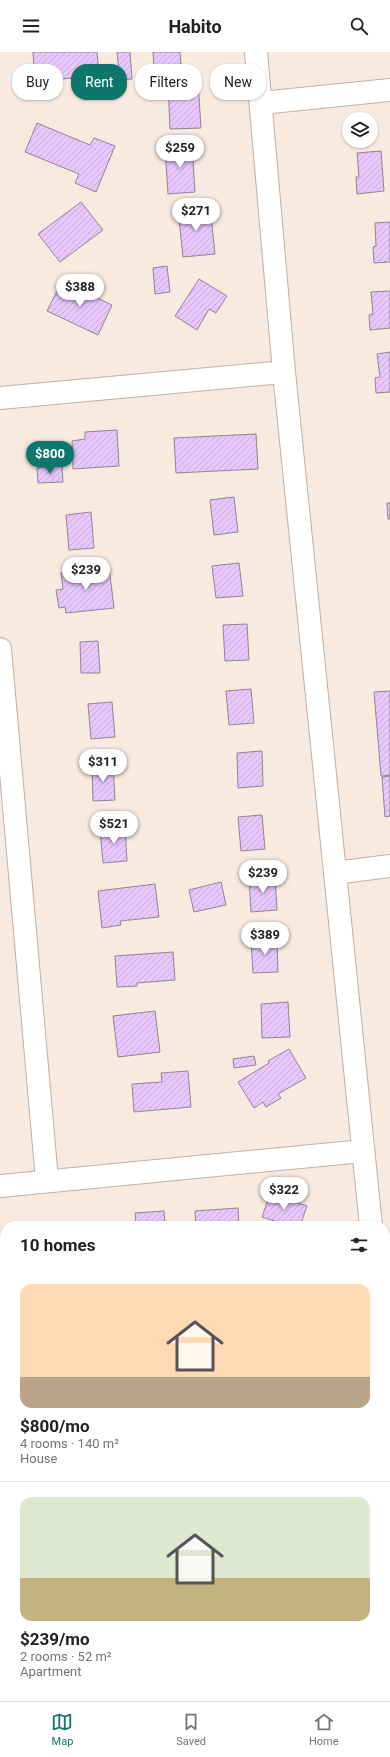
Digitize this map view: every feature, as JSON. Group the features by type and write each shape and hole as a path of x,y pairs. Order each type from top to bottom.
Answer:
{"street":[{"path":"256,52 284,372 370,1221"},
{"path":"261,103 390,90"},
{"path":"0,398 284,372"},
{"path":"0,649 47,1180"},
{"path":"335,873 390,866"},
{"path":"0,1186 47,1180 363,1150"}],"building":[{"path":"33,52 97,52 98,64 71,64 71,78 63,79 63,64 34,64"},
{"path":"117,52 130,52 132,79 127,79 127,64 118,64"},
{"path":"153,52 180,52 181,64 154,64"},
{"path":"169,100 199,100 201,128 170,129"},
{"path":"37,123 90,145 94,138 115,146 96,192 75,183 79,174 25,152"},
{"path":"192,144 195,192 168,194 165,146"},
{"path":"381,151 384,191 357,194 356,177 359,177 357,153"},
{"path":"81,202 103,230 60,262 38,234"},
{"path":"210,206 215,254 183,257 178,209"},
{"path":"390,222 390,262 374,263 373,247 376,246 375,223"},
{"path":"167,266 170,292 155,294 153,268"},
{"path":"199,279 227,296 216,313 209,309 197,330 175,316"},
{"path":"62,281 112,305 98,335 47,311"},
{"path":"390,291 390,328 370,330 369,315 373,314 371,292"},
{"path":"390,352 390,392 376,393 375,378 380,377 377,354"},
{"path":"117,430 119,466 73,469 72,441 85,439 85,432"},
{"path":"256,434 258,469 176,473 174,438"},
{"path":"62,466 63,482 38,483 37,468"},
{"path":"234,497 238,532 214,535 210,500"},
{"path":"387,503 390,503 390,519 388,519"},
{"path":"91,512 94,548 69,550 66,515"},
{"path":"239,563 243,596 216,598 212,566"},
{"path":"109,567 114,608 66,613 65,607 59,608 56,590 63,589 61,573"},
{"path":"247,624 249,660 225,661 223,625"},
{"path":"98,641 100,673 81,673 80,642"},
{"path":"251,689 254,723 229,725 226,691"},
{"path":"390,691 390,775 381,776 374,692"},
{"path":"112,702 115,737 91,739 88,704"},
{"path":"262,751 263,786 238,788 237,753"},
{"path":"113,765 115,800 93,801 92,766"},
{"path":"390,776 390,816 385,817 382,777"},
{"path":"262,815 265,849 241,851 238,817"},
{"path":"125,828 127,861 103,863 100,830"},
{"path":"275,877 277,910 251,912 249,878"},
{"path":"221,882 226,905 194,912 189,890"},
{"path":"155,884 159,917 120,921 121,925 102,928 98,891"},
{"path":"277,939 278,972 253,973 251,940"},
{"path":"173,952 175,980 137,983 137,986 117,987 115,956"},
{"path":"288,1002 290,1037 262,1038 261,1004"},
{"path":"155,1011 160,1052 118,1057 113,1016"},
{"path":"289,1049 306,1078 278,1094 281,1098 266,1107 263,1102 254,1108 238,1082 269,1063 268,1061"},
{"path":"254,1056 256,1065 234,1068 233,1059"},
{"path":"188,1071 191,1107 134,1112 132,1084 162,1082 161,1073"},
{"path":"270,1194 307,1206 302,1221 274,1221 262,1217"},
{"path":"238,1208 239,1221 196,1221 195,1211"},
{"path":"164,1211 165,1221 136,1221 135,1213"}]}
